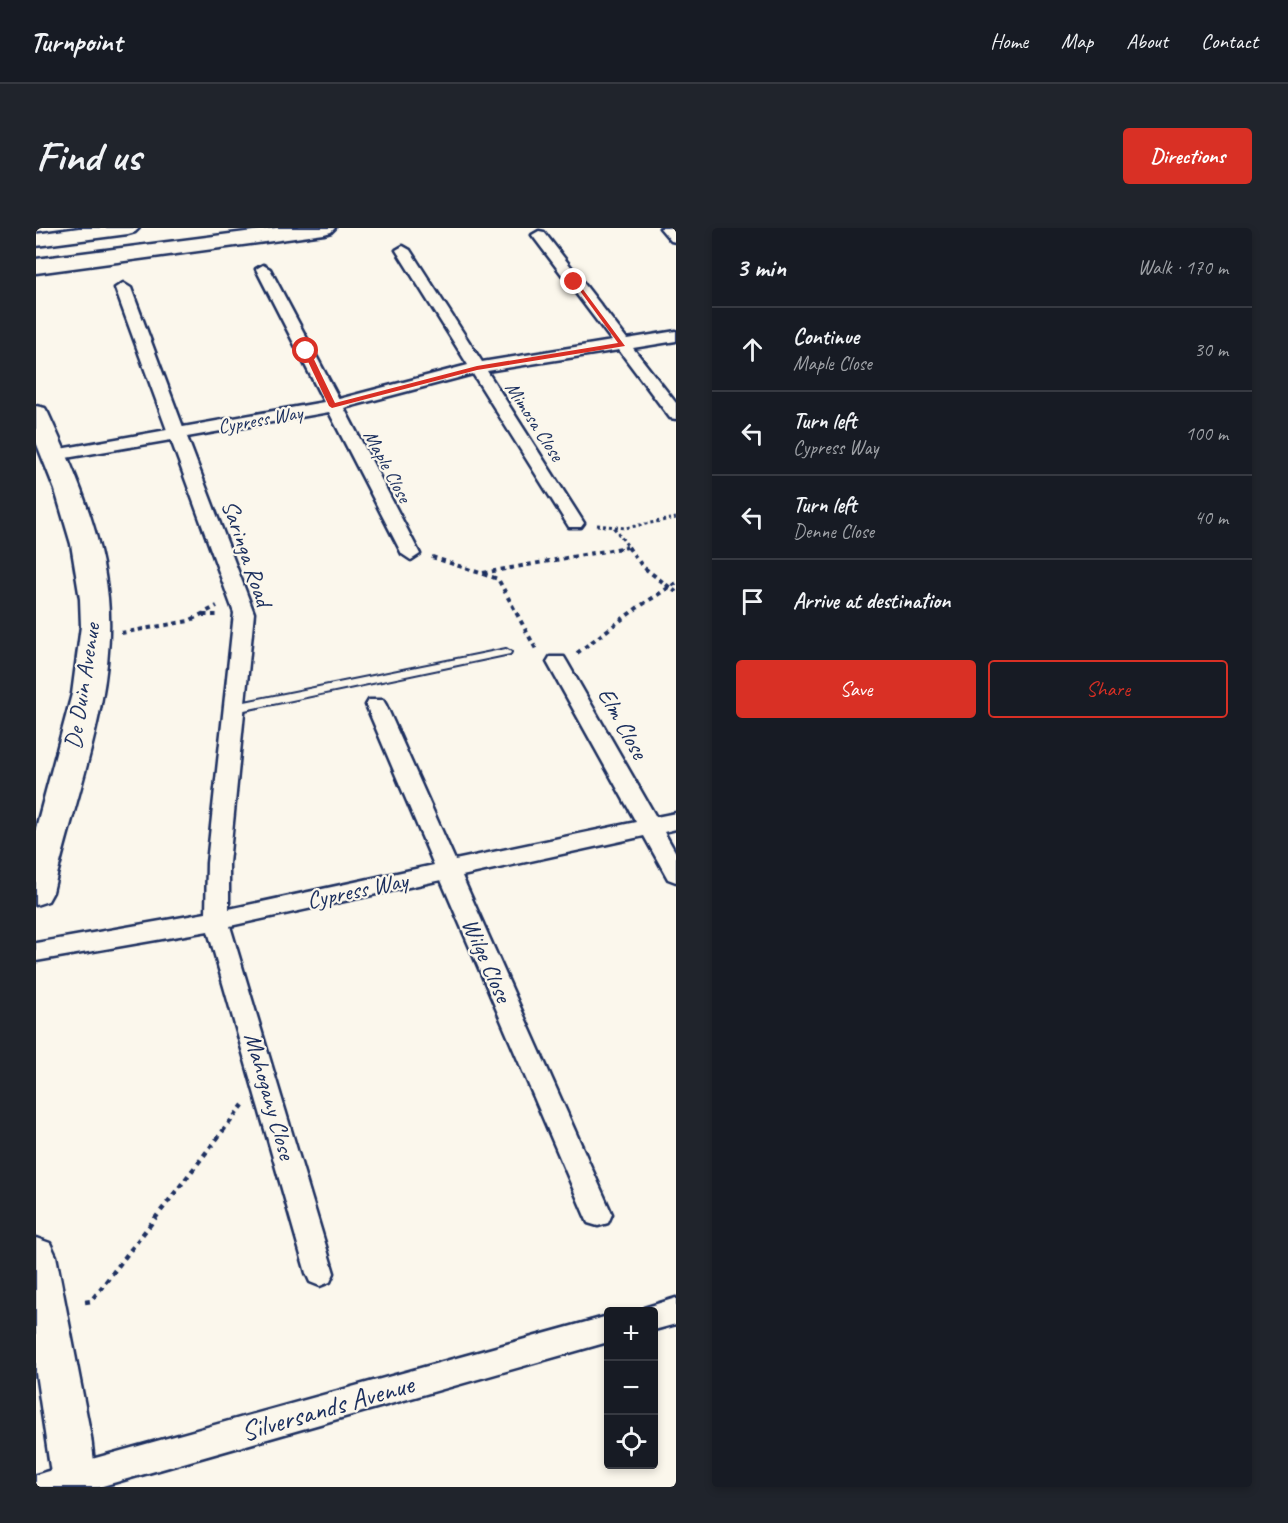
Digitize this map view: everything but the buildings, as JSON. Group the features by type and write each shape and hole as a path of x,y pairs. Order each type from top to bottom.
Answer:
{"street":[{"path":"36,240 128,228"},
{"path":"36,267 324,228"},
{"path":"667,228 676,238"},
{"path":"539,236 676,414"},
{"name":"Mimosa Close","path":"403,250 575,523"},
{"name":"Maple Close","path":"263,269 332,406 411,554"},
{"name":"Saringa Road","path":"123,288 244,613 218,863 216,920"},
{"name":"Cypress Way","path":"54,455 332,406 477,368 676,336"},
{"name":"De Duin Avenue","path":"36,413 54,455 86,550 95,624 83,711 36,892"},
{"name":"Elm Close","path":"549,660 676,873"},
{"name":"Wilge Close","path":"376,705 598,1214"},
{"name":"Cypress Way","path":"36,952 216,920 676,821"},
{"name":"Mahogany Close","path":"216,920 270,1096 320,1273"},
{"path":"36,1256 64,1484"},
{"path":"658,1316 676,1311"},
{"name":"Silversands Avenue","path":"64,1484 604,1330"}],"lane":[{"path":"235,708 506,652"}],"path":[{"path":"676,518 625,528 614,527 643,567 676,592"},
{"path":"483,573 629,547"},
{"path":"444,558 498,579 549,660"},
{"path":"582,650 637,608 676,583"},
{"path":"136,631 189,621 226,601"},
{"path":"200,615 221,615"},
{"path":"85,1302 92,1301 245,1102 270,1096"}],"route":[{"path":"306,351 332,406 477,368 622,344 574,282"}]}
